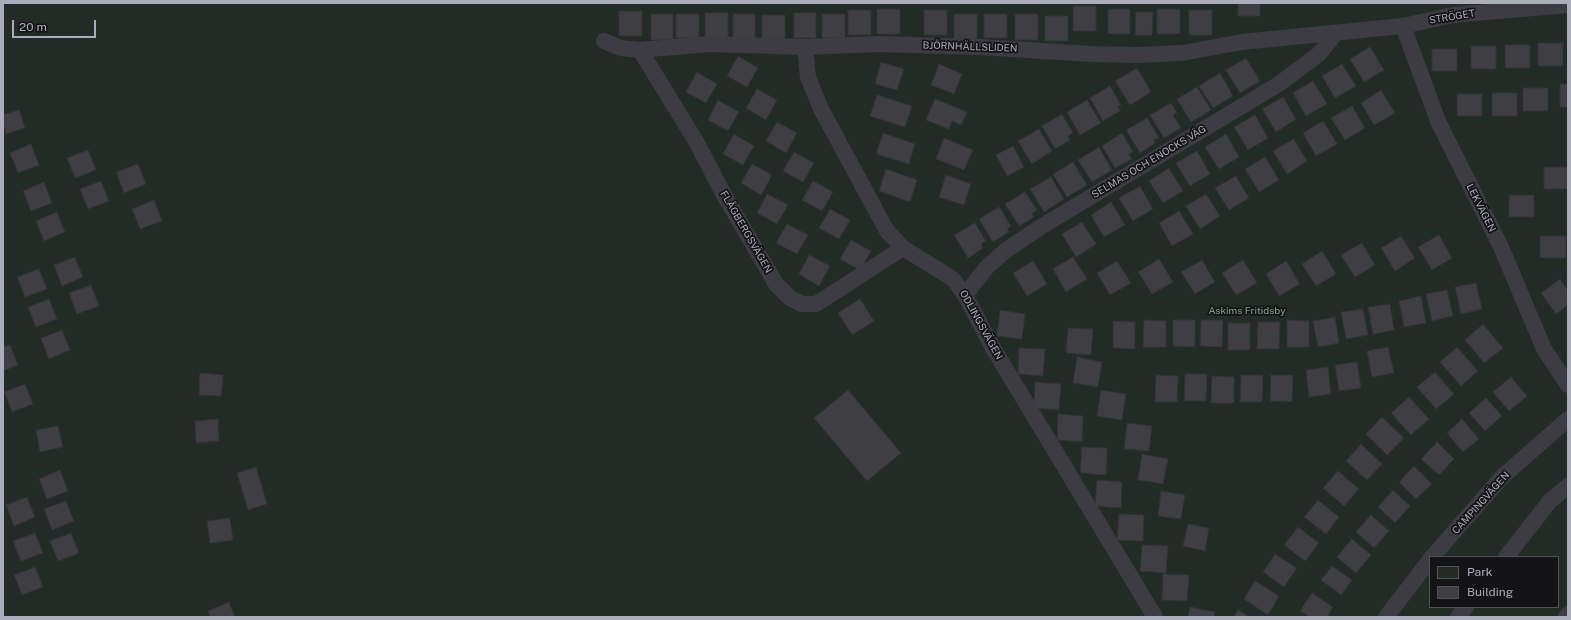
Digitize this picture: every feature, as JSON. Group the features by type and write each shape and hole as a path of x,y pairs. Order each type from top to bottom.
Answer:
{"lane":[{"name":"STRÖGET","path":"1336,33 1403,26 1453,15 1560,4"},
{"name":"LEKVÄGEN","path":"1403,26 1438,121 1501,247 1544,349 1568,385"},
{"name":"BJÖRNHÄLLSLIDEN","path":"604,41 621,48 640,50 710,44 805,47 878,44 979,47 1091,54 1138,55 1182,53 1242,42 1336,33"},
{"name":"SELMAS OCH ENOCKS VÄG","path":"965,295 986,268 1005,251 1039,228 1279,84 1319,54 1336,33"},
{"name":"ODLINGSVÄGEN","path":"805,47 808,77 821,109 887,231 903,248 953,279 965,295 993,348 1155,617"},
{"name":"FLÅGBERGSVÄGEN","path":"640,50 697,143 724,195 776,284 790,298 802,304 816,304 903,248"},
{"name":"CAMPINGVÄGEN","path":"1433,556 1502,477 1568,419"},
{"path":"1507,556 1550,501 1568,486"},
{"path":"1386,617 1429,561"},
{"path":"1458,617 1465,608"}],"green space":[{"name":"Askims Fritidsby","path":"3,3 1568,3 1568,617 3,617"}],"building":[{"path":"1238,3 1260,3 1260,16 1238,16"},
{"path":"1073,6 1096,6 1096,31 1073,31"},
{"path":"877,9 900,9 900,34 877,34"},
{"path":"1108,9 1130,9 1130,34 1108,34"},
{"path":"1157,9 1180,9 1180,34 1157,34"},
{"path":"848,10 871,10 871,35 848,35"},
{"path":"924,10 947,10 947,35 924,35"},
{"path":"1189,10 1212,10 1212,35 1189,35"},
{"path":"619,11 642,11 642,36 619,36"},
{"path":"1136,12 1153,12 1152,35 1135,35"},
{"path":"705,13 728,13 728,38 705,38"},
{"path":"794,13 816,13 816,38 794,38"},
{"path":"651,14 673,14 673,40 651,40"},
{"path":"676,14 699,14 699,38 676,38"},
{"path":"733,14 755,14 755,39 733,39"},
{"path":"822,14 845,14 845,38 822,38"},
{"path":"954,14 977,14 977,39 954,39"},
{"path":"984,14 1007,14 1007,38 984,38"},
{"path":"1015,14 1038,14 1038,40 1015,40"},
{"path":"762,15 785,15 785,40 762,40"},
{"path":"1045,16 1068,16 1068,41 1045,41"},
{"path":"1538,43 1563,43 1563,66 1538,66"},
{"path":"1505,45 1530,45 1530,68 1505,68"},
{"path":"1471,46 1496,46 1496,69 1471,69"},
{"path":"1370,47 1384,70 1364,82 1350,59"},
{"path":"1432,49 1457,49 1457,71 1432,71"},
{"path":"738,56 758,68 747,87 727,76"},
{"path":"1246,58 1260,81 1240,93 1226,70"},
{"path":"881,62 904,69 897,90 875,84"},
{"path":"939,64 962,74 954,94 931,85"},
{"path":"1342,64 1356,86 1335,98 1322,76"},
{"path":"1137,68 1151,92 1130,105 1115,81"},
{"path":"697,72 717,84 706,103 686,92"},
{"path":"1220,73 1233,96 1213,108 1199,86"},
{"path":"1313,81 1327,104 1306,116 1293,93"},
{"path":"1560,84 1568,84 1568,107 1560,107"},
{"path":"1110,86 1121,105 1118,107 1120,111 1103,121 1090,98"},
{"path":"1197,87 1211,110 1191,122 1177,99"},
{"path":"1523,88 1548,88 1548,111 1523,111"},
{"path":"757,89 777,100 766,120 746,108"},
{"path":"1381,90 1395,113 1374,125 1361,103"},
{"path":"1492,93 1517,93 1517,116 1492,116"},
{"path":"1457,94 1482,94 1482,116 1457,116"},
{"path":"877,95 912,106 905,127 870,116"},
{"path":"1283,97 1296,119 1276,132 1262,109"},
{"path":"935,99 967,112 961,125 952,121 949,129 926,120"},
{"path":"718,100 739,112 728,131 708,120"},
{"path":"1087,100 1101,123 1080,135 1067,112"},
{"path":"1171,103 1177,113 1173,115 1181,128 1164,138 1150,115"},
{"path":"1352,106 1365,128 1345,140 1331,118"},
{"path":"19,110 25,128 6,134 3,124 3,115"},
{"path":"1062,114 1073,133 1068,136 1070,140 1055,149 1042,126"},
{"path":"1255,115 1268,138 1248,150 1234,127"},
{"path":"1147,118 1159,138 1154,140 1155,143 1140,153 1126,130"},
{"path":"1323,121 1337,144 1316,156 1303,133"},
{"path":"777,122 797,133 786,153 766,141"},
{"path":"1039,129 1052,151 1032,164 1018,141"},
{"path":"883,133 915,144 909,164 876,154"},
{"path":"1122,133 1133,152 1129,154 1132,159 1115,168 1102,146"},
{"path":"734,134 754,146 743,165 723,154"},
{"path":"1226,134 1239,157 1219,169 1205,147"},
{"path":"944,138 973,150 964,170 936,159"},
{"path":"1294,139 1307,161 1287,174 1273,151"},
{"path":"31,144 39,165 18,173 10,153"},
{"path":"1013,146 1024,167 1007,176 996,155"},
{"path":"1099,147 1112,170 1092,182 1078,160"},
{"path":"88,150 96,170 75,178 67,158"},
{"path":"1197,151 1210,174 1190,186 1176,163"},
{"path":"794,152 814,163 803,182 783,171"},
{"path":"1265,157 1279,180 1259,192 1245,169"},
{"path":"1073,162 1087,185 1067,197 1053,174"},
{"path":"138,164 146,184 124,193 116,172"},
{"path":"752,164 772,175 761,195 741,183"},
{"path":"1544,167 1568,167 1568,189 1544,189"},
{"path":"1169,168 1183,191 1163,203 1149,181"},
{"path":"886,169 917,180 910,202 879,191"},
{"path":"946,175 971,184 964,205 939,197"},
{"path":"1236,176 1249,198 1229,210 1215,188"},
{"path":"1051,177 1064,199 1044,212 1030,189"},
{"path":"101,181 109,201 88,209 80,189"},
{"path":"813,181 833,192 822,211 802,200"},
{"path":"44,182 52,203 31,211 23,191"},
{"path":"1140,186 1153,209 1133,221 1119,198"},
{"path":"1025,192 1037,210 1031,214 1034,217 1019,226 1005,204"},
{"path":"767,194 788,205 777,224 757,213"},
{"path":"1206,194 1220,216 1200,229 1186,206"},
{"path":"1509,195 1534,195 1534,217 1509,217"},
{"path":"154,200 162,221 140,229 132,209"},
{"path":"1111,202 1125,225 1104,237 1091,215"},
{"path":"999,207 1011,226 1007,229 1009,232 993,242 979,219"},
{"path":"830,209 850,220 839,239 819,228"},
{"path":"1179,211 1193,234 1172,246 1159,223"},
{"path":"57,212 65,232 44,241 36,221"},
{"path":"1082,222 1096,244 1076,257 1062,234"},
{"path":"975,223 986,241 981,244 983,248 968,258 954,235"},
{"path":"787,224 808,235 797,254 776,243"},
{"path":"1439,235 1452,258 1432,270 1418,247"},
{"path":"1401,236 1415,258 1395,271 1381,248"},
{"path":"1540,236 1566,236 1566,258 1540,258"},
{"path":"851,240 871,251 860,270 840,259"},
{"path":"1362,243 1375,265 1355,277 1341,255"},
{"path":"1322,251 1336,274 1316,286 1302,264"},
{"path":"809,255 830,266 819,286 799,274"},
{"path":"75,257 83,277 62,286 54,265"},
{"path":"1073,257 1087,279 1066,292 1053,269"},
{"path":"1159,259 1173,282 1152,294 1138,272"},
{"path":"1202,260 1215,282 1195,294 1181,272"},
{"path":"1243,260 1257,283 1236,295 1222,273"},
{"path":"1033,261 1047,284 1027,296 1013,273"},
{"path":"1117,261 1131,283 1110,295 1097,273"},
{"path":"1286,261 1300,284 1279,296 1266,274"},
{"path":"39,269 47,289 25,297 17,277"},
{"path":"1560,279 1568,291 1568,305 1556,314 1541,293"},
{"path":"1476,283 1482,309 1461,314 1455,287"},
{"path":"91,285 99,306 77,314 69,293"},
{"path":"1447,290 1453,316 1432,321 1426,294"},
{"path":"1421,296 1426,323 1404,327 1399,301"},
{"path":"49,299 57,319 36,327 28,307"},
{"path":"860,299 874,321 852,335 838,313"},
{"path":"1390,304 1394,330 1373,334 1368,307"},
{"path":"1363,309 1368,335 1346,339 1341,312"},
{"path":"1000,310 1025,314 1022,339 997,336"},
{"path":"1335,317 1339,343 1318,347 1313,321"},
{"path":"1144,320 1166,321 1166,347 1143,347"},
{"path":"1173,320 1195,320 1195,347 1173,346"},
{"path":"1201,320 1223,320 1222,347 1200,346"},
{"path":"1287,320 1309,321 1309,347 1287,347"},
{"path":"1113,321 1135,322 1135,349 1113,348"},
{"path":"1258,322 1280,322 1279,349 1257,349"},
{"path":"1228,323 1250,323 1250,350 1228,350"},
{"path":"1483,324 1503,348 1484,363 1465,340"},
{"path":"1068,328 1093,329 1091,355 1066,353"},
{"path":"62,330 70,350 49,359 41,338"},
{"path":"10,345 18,365 3,371 3,347"},
{"path":"1388,347 1394,373 1372,377 1367,351"},
{"path":"1457,347 1478,371 1461,386 1440,362"},
{"path":"1019,348 1045,349 1043,376 1018,374"},
{"path":"1077,357 1102,362 1098,387 1073,383"},
{"path":"1357,362 1361,388 1339,391 1335,365"},
{"path":"1328,367 1331,394 1309,397 1306,370"},
{"path":"1435,372 1454,394 1436,409 1417,387"},
{"path":"200,373 223,375 221,396 199,395"},
{"path":"1185,374 1207,374 1206,401 1184,401"},
{"path":"1156,375 1178,376 1177,402 1155,402"},
{"path":"1241,375 1263,375 1262,402 1240,402"},
{"path":"1271,375 1293,375 1292,402 1270,401"},
{"path":"1212,376 1234,377 1234,403 1211,403"},
{"path":"1511,377 1527,396 1509,411 1493,392"},
{"path":"1035,382 1061,384 1059,410 1034,408"},
{"path":"25,384 33,404 12,412 4,392"},
{"path":"848,390 901,453 867,481 814,418"},
{"path":"1101,390 1126,394 1122,420 1097,416"},
{"path":"1409,397 1429,419 1411,435 1391,413"},
{"path":"1486,398 1502,416 1485,431 1469,413"},
{"path":"1058,414 1083,416 1082,442 1057,440"},
{"path":"1382,417 1404,438 1387,455 1366,434"},
{"path":"218,419 219,441 196,443 195,421"},
{"path":"1462,419 1479,439 1463,452 1447,433"},
{"path":"1127,423 1152,426 1149,451 1124,449"},
{"path":"58,426 63,447 40,452 36,430"},
{"path":"1437,442 1454,459 1439,475 1421,459"},
{"path":"1361,444 1382,464 1367,480 1346,461"},
{"path":"1082,447 1107,448 1106,475 1080,473"},
{"path":"1142,454 1168,459 1163,484 1138,480"},
{"path":"1414,466 1432,484 1416,499 1399,482"},
{"path":"256,467 267,504 248,510 237,473"},
{"path":"60,470 68,491 47,499 39,479"},
{"path":"1338,471 1359,489 1344,506 1323,488"},
{"path":"1097,480 1122,482 1121,508 1095,506"},
{"path":"1393,490 1410,506 1395,523 1378,507"},
{"path":"1161,491 1185,495 1181,519 1158,516"},
{"path":"27,497 35,517 14,526 6,505"},
{"path":"1318,500 1339,517 1326,534 1304,517"},
{"path":"66,501 74,521 52,530 44,509"},
{"path":"1119,514 1144,515 1143,541 1117,540"},
{"path":"1371,515 1389,531 1374,548 1356,532"},
{"path":"230,518 233,540 210,543 207,521"},
{"path":"1188,524 1209,528 1205,551 1183,546"},
{"path":"1298,527 1319,543 1305,561 1284,545"},
{"path":"35,533 43,553 21,561 13,541"},
{"path":"71,533 79,553 58,561 50,541"},
{"path":"1352,539 1371,555 1356,573 1337,557"},
{"path":"1142,545 1168,546 1166,573 1140,571"},
{"path":"1275,554 1297,568 1284,587 1263,572"},
{"path":"1332,566 1352,580 1341,595 1321,580"},
{"path":"35,567 43,587 22,595 14,575"},
{"path":"1163,574 1189,575 1187,601 1162,600"},
{"path":"1255,581 1279,596 1268,615 1244,599"},
{"path":"1312,593 1333,607 1327,617 1310,617 1300,611"},
{"path":"229,602 235,617 210,617 208,611"},
{"path":"1190,607 1215,612 1214,617 1188,617"},
{"path":"1238,610 1249,617 1234,617"}]}
